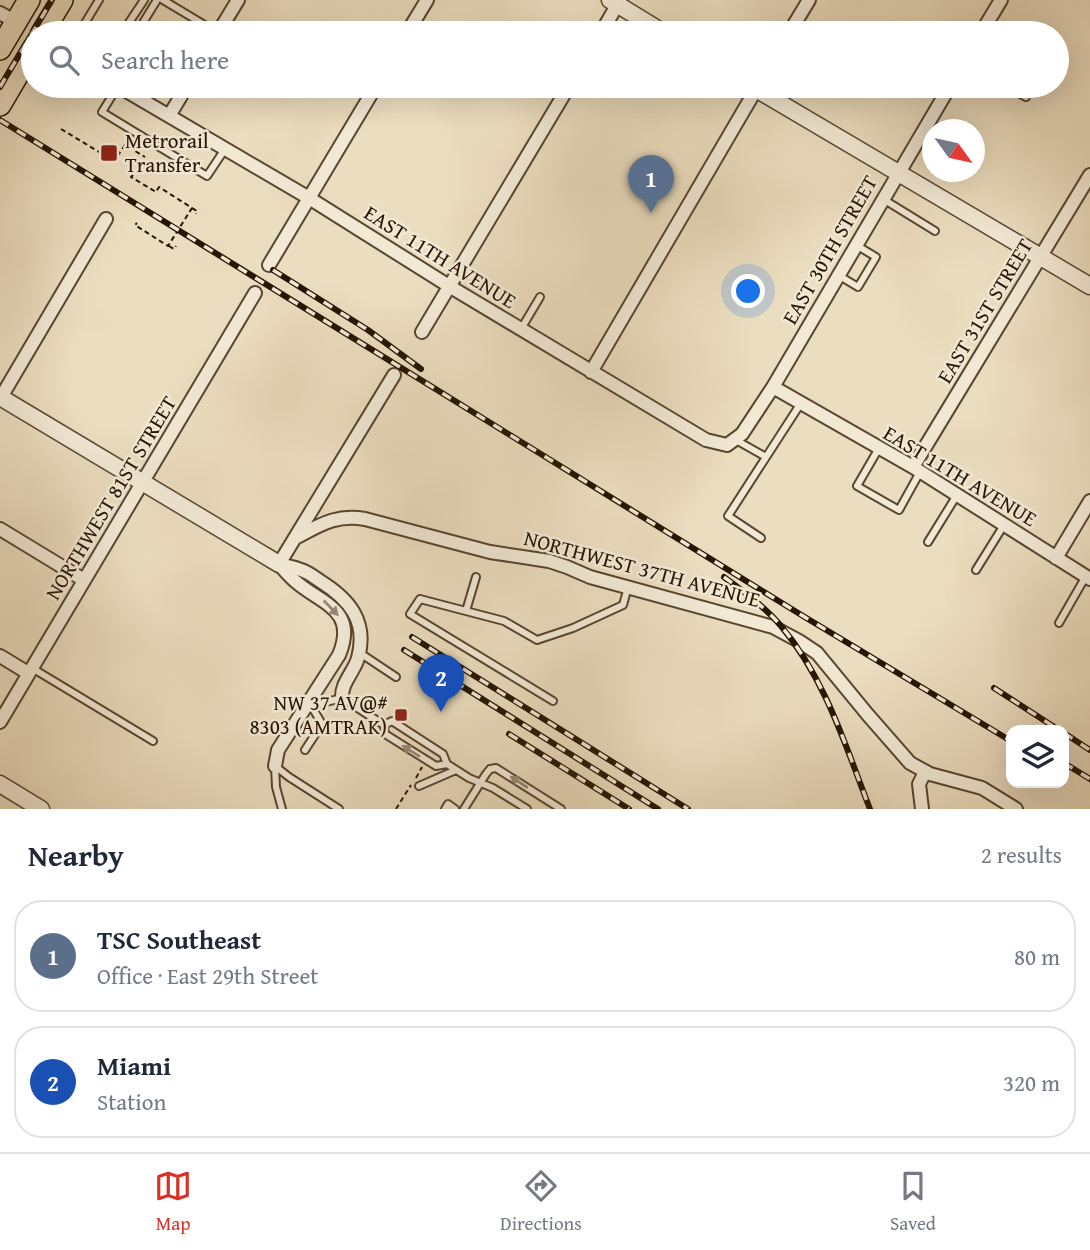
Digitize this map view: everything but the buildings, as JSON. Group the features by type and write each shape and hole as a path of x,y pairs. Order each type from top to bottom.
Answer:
{"main road":[{"path":"0,49 8,18 29,0"},
{"path":"50,21 62,0"},
{"path":"0,105 21,69"}],"street":[{"path":"225,21 238,0"},
{"path":"414,21 427,0"},
{"path":"796,21 809,0"},
{"path":"988,21 1001,0"},
{"path":"607,21 616,2 645,21"},
{"name":"EAST 11TH AVENUE","path":"138,98 309,198 449,286 706,440 727,445 738,436"},
{"path":"169,116 179,98"},
{"path":"269,265 369,98"},
{"path":"422,332 562,98"},
{"path":"591,372 749,98"},
{"path":"773,98 1090,286"},
{"name":"EAST 30TH STREET","path":"738,436 773,387 943,98"},
{"name":"EAST 31ST STREET","path":"916,470 1090,175"},
{"path":"106,219 0,398 279,564 295,581 331,605 338,614 344,634 341,650 278,750 275,766"},
{"name":"NORTHWEST 81ST STREET","path":"0,722 255,293"},
{"path":"279,564 394,374"},
{"name":"EAST 11TH AVENUE","path":"773,387 916,470 1088,578"},
{"path":"1056,558 1090,501"},
{"name":"NORTHWEST 37TH AVENUE","path":"295,538 331,520 358,518 490,552 549,561 590,577 753,621 787,634 820,657 906,759 925,772 982,788 1016,809"},
{"path":"0,529 84,580"},
{"path":"279,564 302,570 333,590 346,600 355,615 359,627 359,653 354,670 342,688 342,698"},
{"path":"0,656 30,670"},
{"path":"922,809 919,784 925,772"},
{"path":"0,784 22,804 41,809"}],"lane":[{"path":"86,21 99,0"},
{"path":"130,21 144,0"},
{"path":"144,21 156,0"},
{"path":"163,0 198,21"},
{"path":"111,98 102,112 207,176 225,149"},
{"path":"883,199 935,231"},
{"path":"838,275 858,287 876,257 856,245"},
{"path":"521,329 540,297"},
{"path":"761,538 729,516 801,403"},
{"path":"738,436 766,457"},
{"path":"879,448 857,486 899,510 916,470"},
{"path":"928,542 957,495"},
{"path":"976,570 1004,525"},
{"path":"466,611 476,576"},
{"path":"1059,623 1088,578"},
{"path":"553,701 410,614 420,599 504,621 537,640 573,628 623,604 628,587"},
{"path":"359,653 396,677"},
{"path":"30,670 153,741"},
{"path":"309,702 318,704 342,698 384,725"},
{"path":"305,750 322,724 309,702"},
{"path":"384,725 392,722 443,754 447,764 456,770 527,809"},
{"path":"384,725 385,734 436,766 447,764"},
{"path":"275,766 276,787 282,809"},
{"path":"275,766 339,809"},
{"path":"464,809 491,769 499,769 561,809"},
{"path":"419,786 456,770"},
{"path":"445,809 448,804 455,809"}],"path":[{"path":"61,129 114,161 125,145 145,157"},
{"path":"133,175 131,177 156,192 159,187 197,211 196,214"},
{"path":"168,246 192,208"},
{"path":"137,223 135,225 168,246 174,249 176,246"},
{"path":"396,809 427,760"}],"railway":[{"path":"39,21 52,0"},
{"path":"0,87 21,52"},
{"path":"0,120 803,616 1006,738"},
{"path":"273,270 368,330 421,369"},
{"path":"724,577 775,619 797,647 833,714 870,809"},
{"path":"412,637 688,809"},
{"path":"404,650 658,809"},
{"path":"994,688 1051,725"},
{"path":"509,734 629,809"},
{"path":"1069,736 1090,750"},
{"path":"1069,766 1090,779"}],"place":[{"name":"Metrorail Transfer","path":"109,153"},
{"name":"TSC Southeast","path":"651,213"},
{"name":"Miami","path":"441,712"},
{"name":"NW 37 AV@# 8303 (AMTRAK)","path":"401,715"}]}
